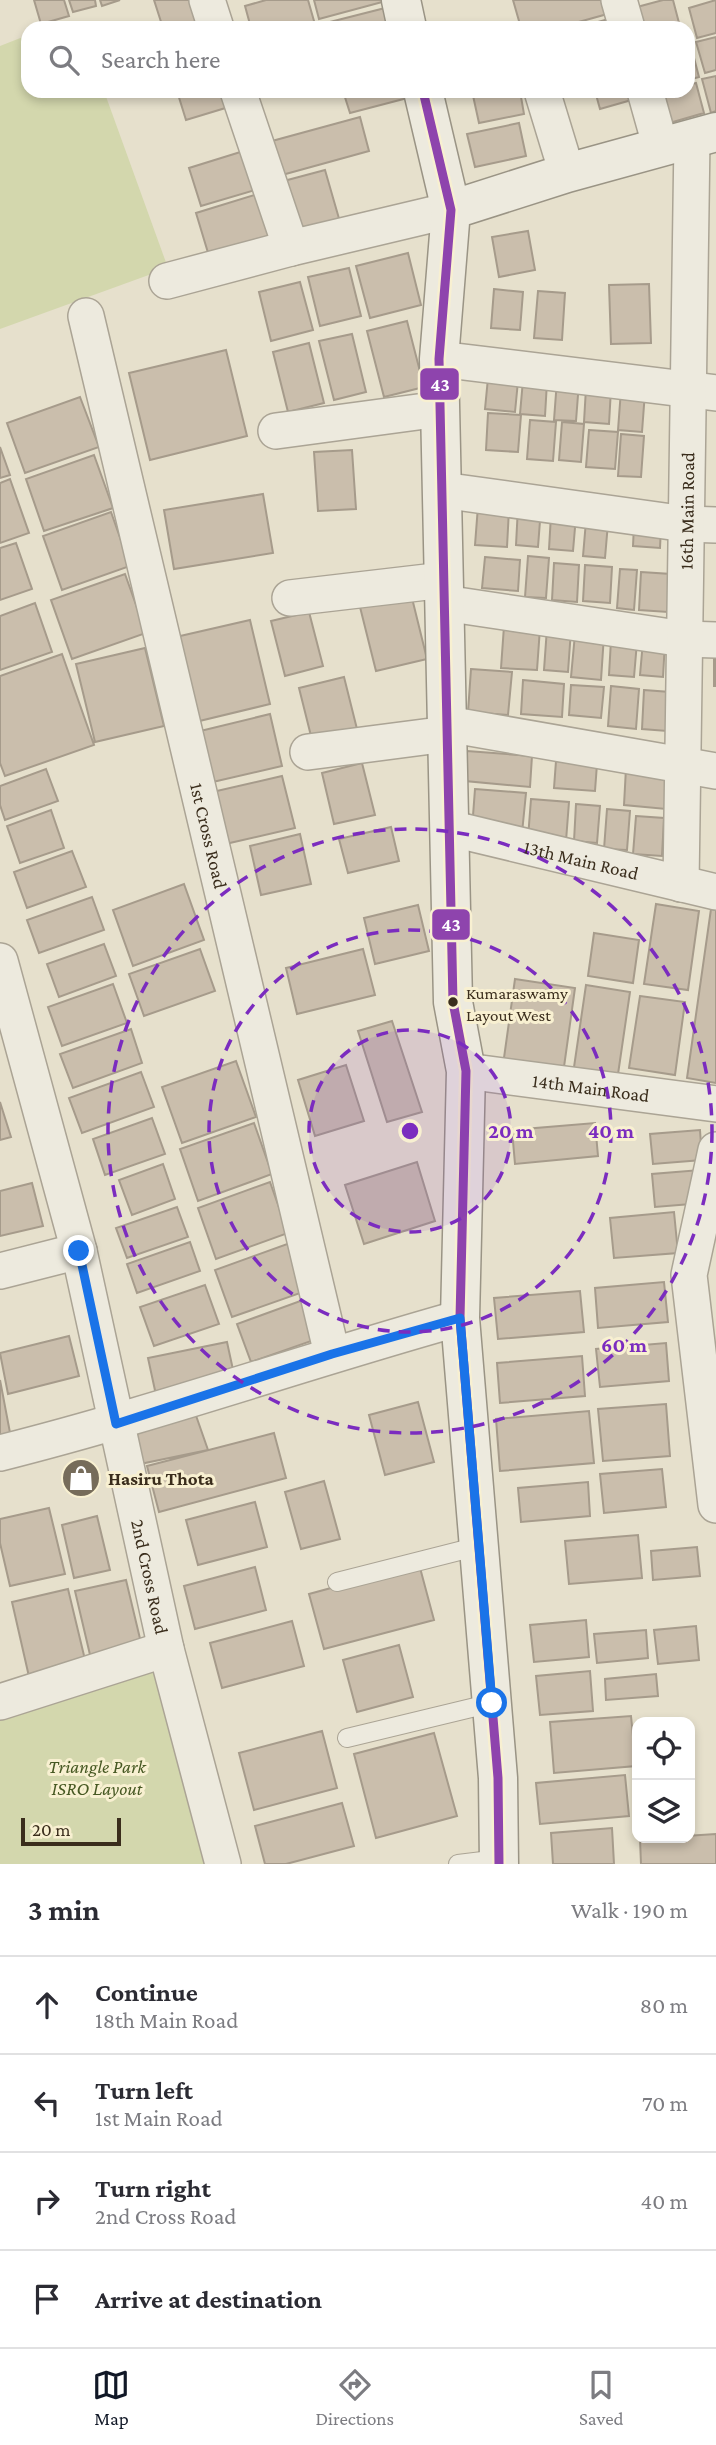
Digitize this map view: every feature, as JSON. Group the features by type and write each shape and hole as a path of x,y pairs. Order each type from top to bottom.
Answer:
{"street":[{"path":"207,0 214,21"},
{"path":"401,0 406,21"},
{"path":"619,0 625,21"},
{"path":"240,98 291,248"},
{"path":"425,98 452,210 439,359 453,1002 466,1071 460,1318 498,1778 499,1862"},
{"path":"544,98 567,173"},
{"name":"16th Main Road","path":"651,98 690,140 703,239 700,769 681,884"},
{"path":"167,281 452,210 567,173 690,140"},
{"name":"1st Cross Road","path":"86,316 332,1354"},
{"path":"439,359 702,392"},
{"path":"276,432 440,409"},
{"path":"442,490 701,525"},
{"path":"290,598 444,592 700,639"},
{"path":"308,752 447,729 700,769"},
{"name":"13th Main Road","path":"449,828 716,892"},
{"name":"2nd Cross Road","path":"0,961 79,1251 166,1650 223,1864"},
{"name":"14th Main Road","path":"466,1071 716,1104"},
{"path":"716,1150 703,1277 716,1505"},
{"path":"0,1270 79,1251"},
{"path":"0,1453 116,1424 332,1354 460,1318"},
{"path":"0,1702 166,1650"}],"lane":[{"path":"337,1582 479,1546"},
{"path":"347,1738 492,1703"},
{"path":"458,1864 499,1862"}],"green space":[{"path":"21,38 21,98 107,98 168,268 0,329 0,46"},
{"name":"Triangle Park ISRO Layout","path":"159,1664 213,1864 0,1864 0,1715"}],"building":[{"path":"34,0 64,0 69,16 40,21"},
{"path":"69,0 95,0 96,6 73,12"},
{"path":"100,0 120,0 102,6"},
{"path":"154,0 195,0 202,21 161,21"},
{"path":"266,0 308,0 314,21 249,21 245,6"},
{"path":"314,0 385,0 386,1 319,19"},
{"path":"513,0 607,0 611,13 582,21 519,21"},
{"path":"673,0 678,21 640,21 637,7"},
{"path":"716,0 716,33 697,38 695,21 692,21 689,8"},
{"path":"389,7 393,21 334,21"},
{"path":"716,37 716,70 705,73 696,42"},
{"path":"695,62 699,77 695,78"},
{"path":"716,76 716,111 711,113 702,79"},
{"path":"695,83 704,113 666,124 659,98 695,98"},
{"path":"179,98 229,98 232,106 186,120"},
{"path":"345,98 407,98 350,113"},
{"path":"474,98 521,98 524,114 479,123"},
{"path":"597,98 635,99 600,109"},
{"path":"360,117 369,151 282,175 272,141"},
{"path":"519,123 526,156 475,167 467,134"},
{"path":"250,149 262,188 201,206 189,168"},
{"path":"325,170 340,222 294,235 280,182"},
{"path":"261,193 274,236 209,256 196,213"},
{"path":"528,231 535,270 499,277 492,237"},
{"path":"408,253 421,305 370,318 356,266"},
{"path":"349,268 361,316 320,326 308,277"},
{"path":"300,282 313,330 271,341 259,292"},
{"path":"649,284 651,343 611,344 609,285"},
{"path":"494,289 523,292 520,330 491,328"},
{"path":"538,291 565,293 562,340 534,338"},
{"path":"407,321 424,387 384,397 367,331"},
{"path":"352,334 366,392 334,400 319,341"},
{"path":"309,343 324,403 288,412 273,352"},
{"path":"226,350 247,436 150,460 129,373"},
{"path":"488,378 518,381 515,412 485,409"},
{"path":"523,380 547,382 545,416 520,414"},
{"path":"557,380 579,382 576,421 554,420"},
{"path":"586,388 611,389 609,424 584,422"},
{"path":"621,390 645,392 642,432 618,430"},
{"path":"80,397 99,447 25,473 7,423"},
{"path":"488,413 521,415 518,452 486,450"},
{"path":"530,420 556,422 553,461 527,459"},
{"path":"562,422 584,424 581,462 559,460"},
{"path":"589,430 618,432 615,469 586,467"},
{"path":"621,434 644,436 641,477 618,476"},
{"path":"0,447 10,475 0,478"},
{"path":"352,450 356,509 318,511 314,452"},
{"path":"94,455 113,508 44,531 26,479"},
{"path":"10,479 29,533 0,543 0,483"},
{"path":"263,494 273,553 174,569 164,510"},
{"path":"478,506 509,509 507,547 475,545"},
{"path":"518,507 541,508 538,547 516,545"},
{"path":"111,512 130,566 62,590 43,536"},
{"path":"551,515 576,516 573,551 549,549"},
{"path":"586,521 608,523 605,558 583,556"},
{"path":"634,525 661,527 660,548 633,546"},
{"path":"16,543 32,589 0,600 0,548"},
{"path":"528,556 549,558 546,598 525,597"},
{"path":"485,557 520,560 518,591 482,588"},
{"path":"554,563 579,565 577,602 552,600"},
{"path":"585,565 612,567 610,603 583,601"},
{"path":"620,569 637,570 634,610 617,608"},
{"path":"641,572 671,574 668,612 639,610"},
{"path":"125,574 146,633 72,659 51,600"},
{"path":"411,594 427,659 376,671 360,607"},
{"path":"35,603 52,652 0,670 0,616"},
{"path":"309,612 323,666 285,676 271,621"},
{"path":"250,620 270,704 187,724 167,639"},
{"path":"504,626 540,628 537,670 501,668"},
{"path":"547,628 571,630 568,672 544,670"},
{"path":"575,634 604,635 601,680 571,677"},
{"path":"611,640 637,642 634,677 609,675"},
{"path":"643,641 665,642 663,677 640,675"},
{"path":"145,648 164,726 95,742 76,664"},
{"path":"716,648 716,686 714,686"},
{"path":"62,654 94,745 5,776 0,763 0,676"},
{"path":"471,669 512,672 508,715 468,712"},
{"path":"344,677 357,729 312,740 299,688"},
{"path":"523,680 564,684 562,717 521,714"},
{"path":"571,685 604,687 601,718 569,715"},
{"path":"611,686 639,689 636,729 608,726"},
{"path":"644,690 670,692 667,731 642,729"},
{"path":"270,714 282,766 204,784 192,733"},
{"path":"467,751 532,756 530,787 465,781"},
{"path":"556,761 597,764 595,791 554,788"},
{"path":"362,763 375,815 334,824 322,773"},
{"path":"626,768 669,772 666,809 624,805"},
{"path":"46,769 58,801 5,820 0,805 0,786"},
{"path":"282,776 295,828 221,845 208,793"},
{"path":"475,789 526,793 522,833 472,829"},
{"path":"531,799 569,802 566,841 528,838"},
{"path":"576,804 600,806 597,843 574,841"},
{"path":"607,809 630,811 627,850 604,849"},
{"path":"51,810 64,848 20,863 7,826"},
{"path":"636,816 664,818 662,856 633,854"},
{"path":"391,827 399,861 348,873 339,839"},
{"path":"300,834 311,884 261,895 250,846"},
{"path":"72,851 86,887 27,908 14,872"},
{"path":"184,884 204,940 133,966 113,910"},
{"path":"92,897 104,930 39,953 27,920"},
{"path":"656,904 699,911 688,990 644,984"},
{"path":"418,905 429,951 375,964 364,918"},
{"path":"711,909 716,910 716,1083 687,1078"},
{"path":"594,933 639,940 633,983 588,976"},
{"path":"104,944 116,976 59,997 47,964"},
{"path":"200,949 215,991 144,1016 129,974"},
{"path":"363,949 375,995 297,1014 286,968"},
{"path":"515,979 575,988 563,1074 503,1065"},
{"path":"113,984 127,1023 62,1046 48,1007"},
{"path":"586,985 630,992 617,1081 573,1074"},
{"path":"640,996 685,1002 675,1075 629,1068"},
{"path":"392,1021 422,1112 387,1122 358,1031"},
{"path":"131,1029 142,1063 73,1088 60,1054"},
{"path":"236,1061 256,1117 182,1143 162,1087"},
{"path":"346,1065 364,1121 315,1136 298,1080"},
{"path":"141,1072 154,1107 82,1133 69,1098"},
{"path":"0,1102 11,1137 0,1140"},
{"path":"152,1118 165,1154 105,1175 93,1139"},
{"path":"254,1123 272,1174 198,1201 180,1149"},
{"path":"595,1123 598,1156 515,1164 512,1130"},
{"path":"700,1130 702,1160 653,1164 650,1134"},
{"path":"417,1162 435,1221 364,1244 345,1185"},
{"path":"163,1164 175,1199 132,1215 119,1180"},
{"path":"700,1170 703,1203 655,1207 652,1174"},
{"path":"270,1182 288,1233 216,1259 198,1208"},
{"path":"32,1183 43,1226 0,1236 0,1191"},
{"path":"177,1207 188,1237 127,1258 116,1228"},
{"path":"674,1212 678,1253 614,1258 610,1218"},
{"path":"190,1242 200,1271 137,1293 127,1264"},
{"path":"290,1243 306,1291 232,1317 215,1270"},
{"path":"664,1282 668,1322 598,1328 595,1288"},
{"path":"205,1285 219,1324 154,1346 140,1307"},
{"path":"580,1291 584,1332 498,1339 494,1298"},
{"path":"303,1300 317,1339 251,1362 237,1324"},
{"path":"69,1336 79,1376 8,1394 0,1353"},
{"path":"227,1342 235,1379 156,1395 148,1358"},
{"path":"666,1343 669,1381 600,1387 596,1349"},
{"path":"582,1356 585,1396 500,1403 497,1363"},
{"path":"0,1380 11,1438 0,1440"},
{"path":"418,1402 434,1462 385,1475 369,1415"},
{"path":"666,1404 670,1456 603,1461 598,1409"},
{"path":"193,1407 208,1450 140,1464 129,1421"},
{"path":"589,1411 594,1463 500,1471 496,1419"},
{"path":"274,1433 286,1478 159,1512 147,1466"},
{"path":"662,1469 666,1507 604,1513 600,1474"},
{"path":"324,1481 340,1539 301,1549 285,1492"},
{"path":"588,1482 590,1516 521,1522 518,1488"},
{"path":"255,1502 267,1547 198,1565 186,1520"},
{"path":"49,1508 65,1574 10,1586 0,1543 0,1519"},
{"path":"97,1516 110,1570 74,1578 62,1525"},
{"path":"638,1535 642,1578 569,1584 565,1541"},
{"path":"697,1547 700,1576 653,1580 651,1551"},
{"path":"419,1564 434,1620 324,1649 309,1594"},
{"path":"255,1567 266,1610 195,1629 184,1586"},
{"path":"126,1580 142,1647 91,1659 75,1591"},
{"path":"68,1589 87,1668 30,1681 12,1602"},
{"path":"586,1620 589,1657 534,1662 530,1625"},
{"path":"292,1621 304,1666 222,1688 210,1643"},
{"path":"696,1626 699,1660 658,1664 654,1630"},
{"path":"646,1630 648,1658 597,1663 594,1634"},
{"path":"399,1645 413,1697 357,1712 343,1660"},
{"path":"590,1671 593,1711 540,1715 536,1676"},
{"path":"656,1674 658,1696 606,1700 605,1679"},
{"path":"631,1716 632,1766 554,1773 550,1722"},
{"path":"322,1731 337,1788 254,1810 239,1753"},
{"path":"434,1733 457,1816 376,1838 354,1754"},
{"path":"625,1775 629,1816 540,1824 536,1783"},
{"path":"342,1803 354,1846 286,1864 265,1864 255,1826"},
{"path":"612,1828 614,1864 553,1864 551,1833"},
{"path":"716,1834 716,1864 641,1864 640,1843 695,1843 695,1835"}],"transit line":[{"name":"43","path":"425,98 451,210 439,359 453,1002 466,1071 460,1318 498,1778 499,1864"}],"place":[{"name":"Kumaraswamy Layout West","path":"453,1002"},
{"name":"Hasiru Thota","path":"81,1478"}],"route":[{"path":"79,1251 116,1424 332,1354 460,1318 492,1703"}]}
